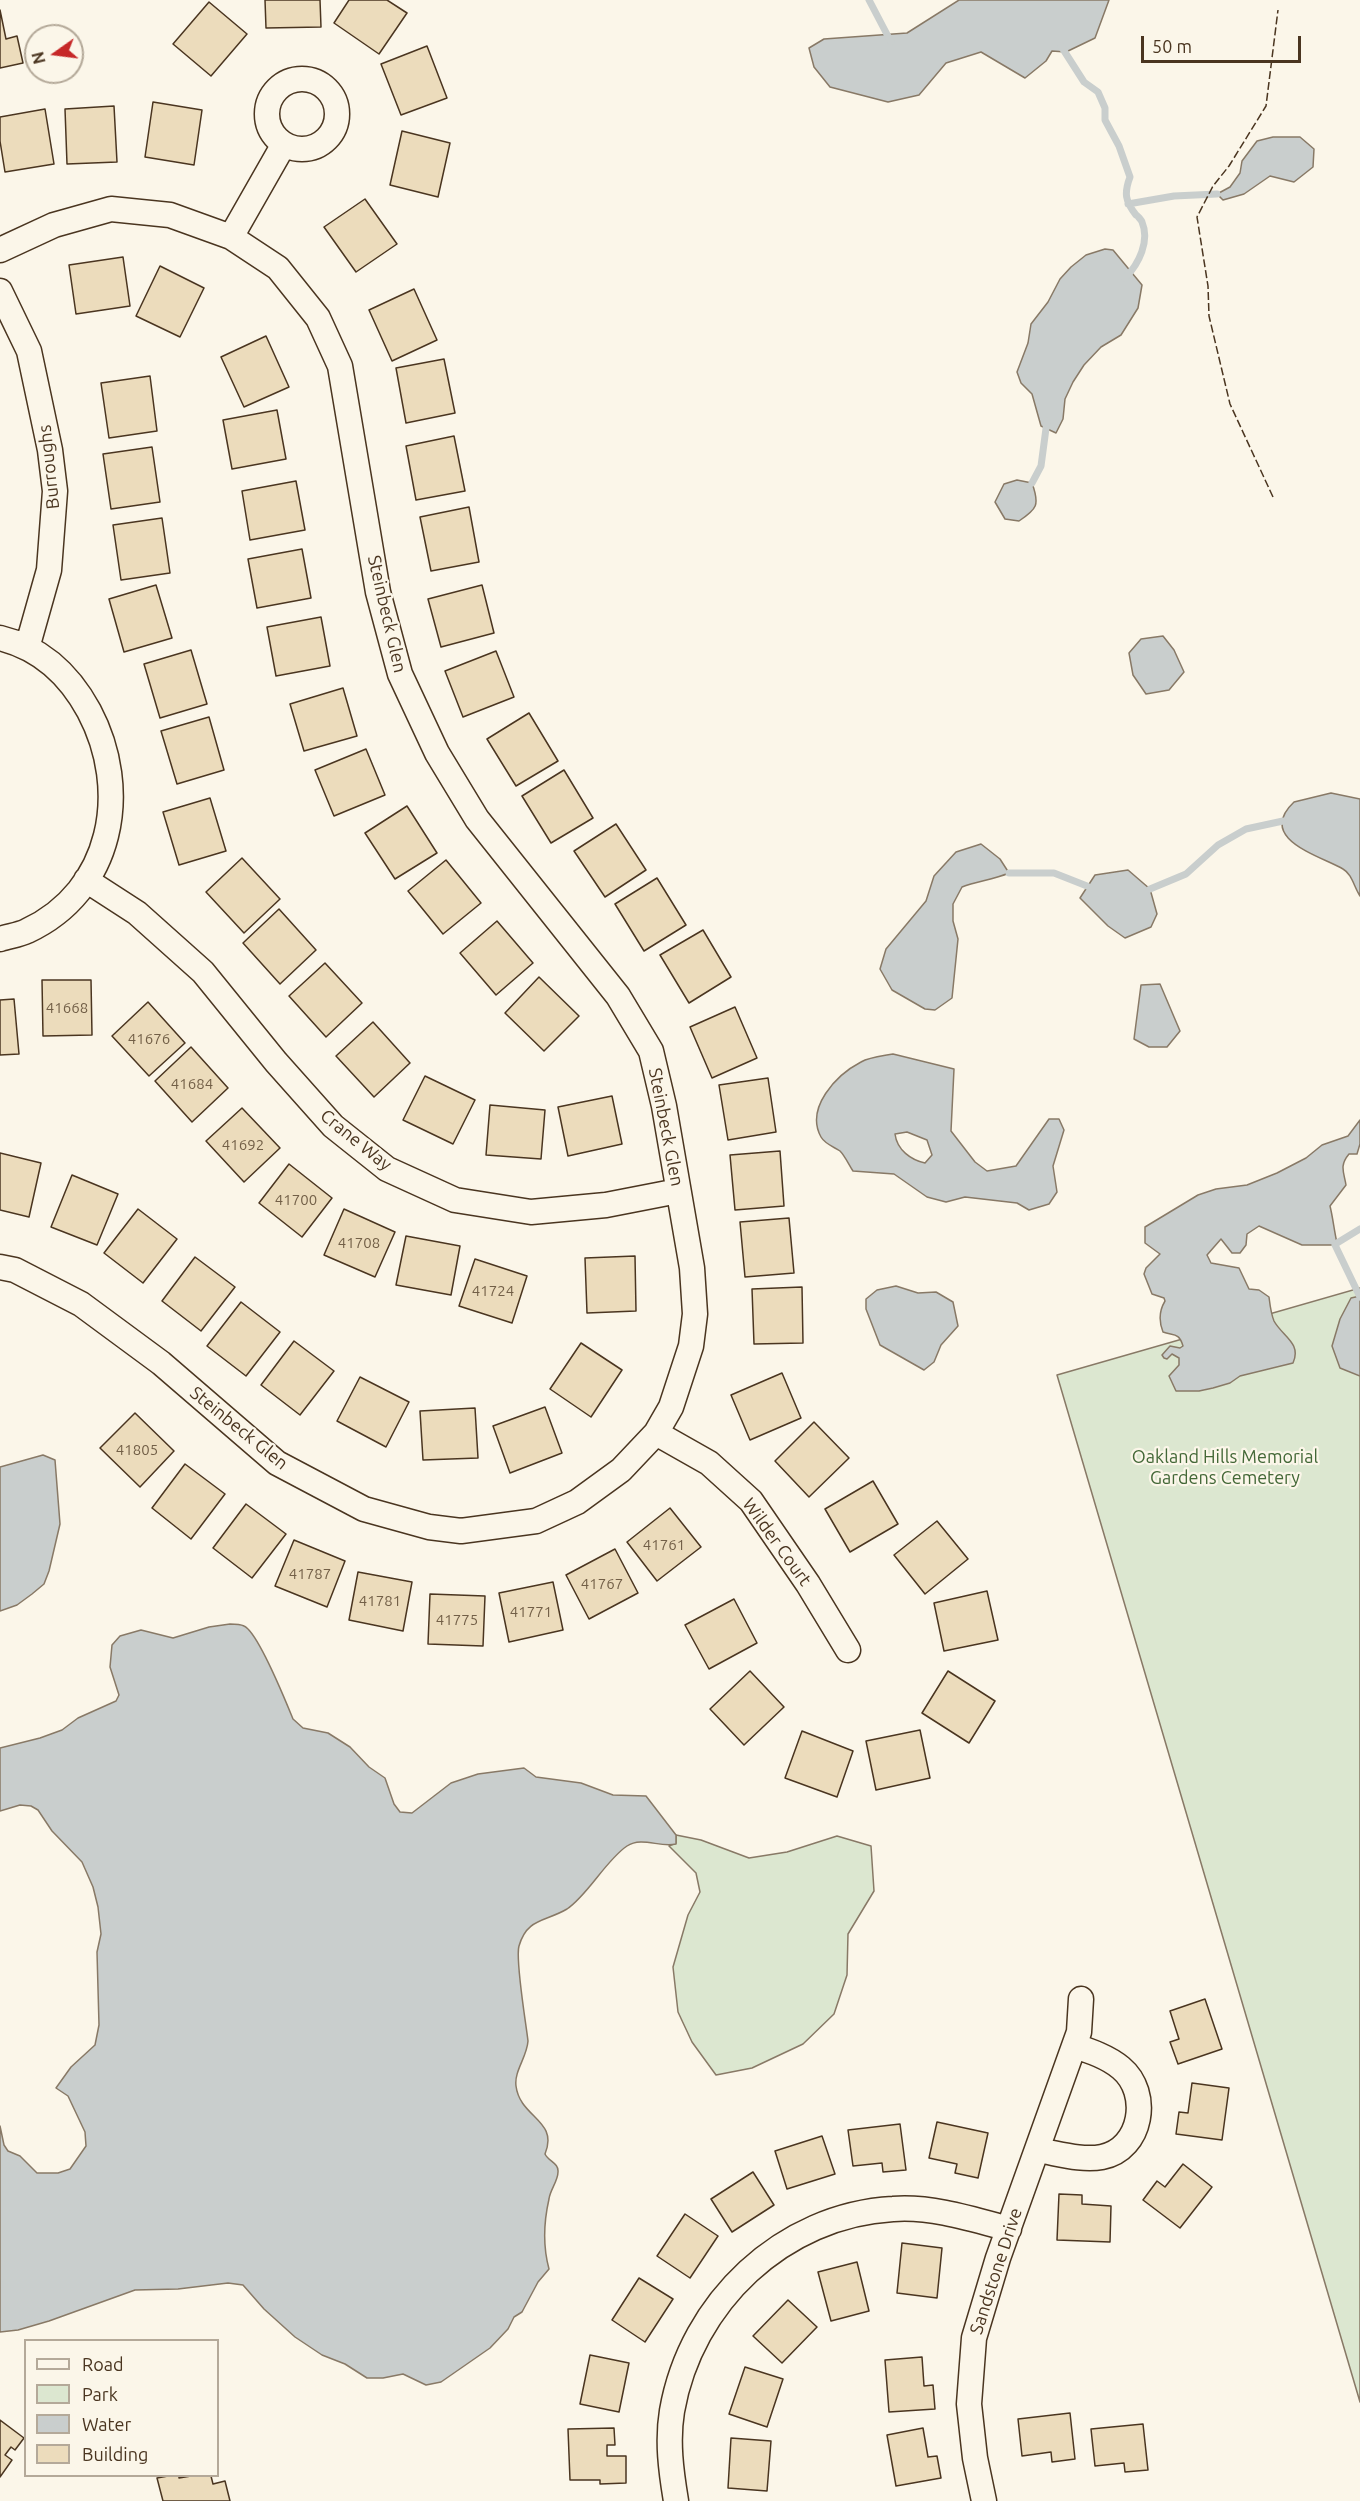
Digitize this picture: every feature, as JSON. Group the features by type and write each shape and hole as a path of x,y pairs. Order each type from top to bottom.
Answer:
{"street":[{"path":"231,237 284,144"},
{"name":"Steinbeck Glen","path":"0,250 54,225 111,209 170,215 231,237 278,268 318,318 340,366 378,592 400,674 437,753 477,819 618,996 651,1051 664,1106 692,1268 695,1314 691,1346 671,1407 656,1433 613,1477 577,1502 536,1521 461,1531 429,1527 364,1509 277,1463 161,1363 81,1304 15,1270 0,1267"},
{"name":"Burroughs","path":"0,291 29,351 50,450 55,490 49,570 27,648"},
{"path":"0,638 47,658 70,681 99,730 108,758 111,801 107,835 97,862 69,902 26,932 0,939"},
{"name":"Crane Way","path":"86,880 137,913 203,972 276,1062 333,1126 387,1168 455,1200 531,1212 606,1205 678,1191"},
{"name":"Wilder Court","path":"656,1433 709,1462 751,1501 808,1584 849,1650"},
{"name":"Sandstone Drive","path":"984,2501 975,2458 969,2404 974,2338 1009,2229 1075,2046 1079,2032 1081,1999"},
{"path":"1037,2150 1087,2158 1104,2157 1119,2150 1130,2140 1136,2128 1139,2114 1138,2098 1132,2081 1122,2068 1075,2046"},
{"path":"676,2501 669,2442 672,2411 681,2372 698,2334 729,2290 762,2258 796,2235 822,2223 855,2214 894,2209 926,2210 970,2218 1009,2229"}],"green space":[{"name":"Oakland Hills Memorial Gardens Cemetery","path":"1360,1288 1360,2402 1057,1375"},
{"path":"676,1835 701,1840 749,1858 787,1852 837,1836 871,1846 874,1891 848,1934 847,1975 834,2014 803,2044 752,2068 716,2075 692,2042 678,2012 673,1967 688,1915 700,1892 696,1873 669,1846 676,1843"}],"water":[{"path":"959,0 1109,0 1095,38 1066,52 1052,51 1046,61 1025,78 981,52 946,63 919,95 888,102 830,87 814,67 809,48 824,39 907,33"},
{"path":"1273,137 1300,137 1314,149 1313,167 1294,182 1270,176 1244,194 1223,200 1217,194 1230,187 1240,173 1242,161 1257,141"},
{"path":"1105,249 1113,250 1142,285 1138,308 1121,335 1101,347 1084,365 1065,399 1063,419 1056,433 1041,426 1032,394 1021,383 1017,372 1028,343 1031,324 1048,302 1060,279 1086,255"},
{"path":"1017,480 1032,483 1036,497 1033,510 1019,521 1005,519 995,502 1004,484"},
{"path":"1163,636 1174,650 1184,672 1169,690 1146,694 1133,675 1129,653 1141,639"},
{"path":"1331,793 1360,799 1360,896 1346,871 1296,844 1287,836 1282,826 1284,815 1294,802"},
{"path":"981,844 1000,859 1009,873 962,887 953,904 953,921 958,939 952,998 935,1010 925,1009 892,990 880,969 886,949 926,901 934,876 956,852"},
{"path":"1128,870 1150,889 1157,914 1151,927 1125,938 1108,926 1080,898 1095,875"},
{"path":"1160,984 1180,1031 1167,1047 1149,1047 1134,1039 1141,985"},
{"path":"893,1054 954,1069 951,1131 975,1162 987,1171 1016,1166 1049,1119 1059,1119 1064,1130 1053,1166 1057,1192 1049,1204 1029,1210 1017,1203 965,1197 946,1202 927,1197 894,1174 853,1171 840,1151 821,1137 817,1126 820,1104 833,1084 851,1068 868,1059","holes":["907,1132 927,1140 932,1155 925,1163 906,1153 896,1140 895,1134"]},
{"path":"1360,1120 1360,1144 1357,1154 1349,1154 1346,1158 1343,1169 1346,1185 1330,1206 1337,1243 1335,1245 1302,1245 1259,1226 1247,1234 1246,1245 1240,1253 1232,1253 1221,1239 1207,1255 1211,1263 1239,1268 1249,1289 1259,1290 1269,1297 1274,1321 1290,1340 1295,1350 1293,1363 1240,1376 1230,1383 1213,1388 1199,1391 1176,1391 1169,1376 1179,1365 1179,1358 1172,1354 1167,1359 1162,1355 1170,1346 1180,1348 1183,1346 1178,1336 1163,1332 1160,1316 1165,1301 1164,1298 1152,1294 1144,1274 1146,1268 1160,1254 1145,1243 1145,1227 1198,1195 1216,1189 1247,1185 1277,1173 1306,1158 1322,1145 1348,1136"},
{"path":"896,1286 918,1293 936,1292 953,1302 958,1326 941,1345 934,1362 924,1370 880,1345 866,1309 866,1299 877,1290"},
{"path":"1360,1296 1360,1376 1340,1368 1332,1346 1340,1319 1351,1298"},
{"path":"43,1455 55,1460 60,1524 49,1571 44,1584 32,1594 17,1605 0,1611 0,1467"},
{"path":"230,1624 244,1626 257,1641 293,1719 303,1728 328,1733 350,1747 369,1767 385,1778 394,1804 400,1812 412,1813 451,1783 478,1774 524,1768 536,1777 581,1783 613,1795 646,1796 676,1835 676,1844 639,1842 627,1846 619,1852 575,1903 532,1925 522,1937 518,1964 528,2041 517,2075 516,2086 524,2105 543,2126 548,2143 545,2154 558,2169 557,2179 547,2207 545,2225 549,2269 538,2282 522,2312 514,2317 508,2329 490,2348 441,2382 426,2385 403,2374 367,2378 345,2364 322,2355 295,2337 264,2309 243,2285 228,2283 178,2289 135,2290 49,2321 18,2330 0,2332 0,2126 4,2145 8,2151 20,2156 37,2173 58,2173 70,2169 86,2146 85,2132 68,2096 56,2088 71,2067 95,2045 99,2025 97,1952 101,1934 93,1887 82,1862 52,1831 38,1810 31,1806 20,1805 0,1811 0,1748 62,1730 78,1718 116,1701 119,1695 110,1667 112,1645 120,1636 141,1630 173,1638 209,1627"}],"building":[{"path":"265,0 320,0 321,27 266,28"},
{"path":"349,0 387,0 407,13 379,54 334,23"},
{"path":"209,2 247,34 211,76 173,44"},
{"path":"0,10 6,39 17,36 23,63 0,68"},
{"path":"427,46 447,98 401,115 381,64"},
{"path":"153,102 202,110 194,165 145,157"},
{"path":"114,106 117,162 67,164 65,109"},
{"path":"45,109 54,164 5,172 0,141 0,117"},
{"path":"402,131 450,143 438,197 390,185"},
{"path":"365,199 397,244 356,272 324,227"},
{"path":"123,257 130,306 76,314 69,265"},
{"path":"160,266 204,288 180,337 136,316"},
{"path":"414,289 437,340 392,361 369,310"},
{"path":"266,336 289,387 244,407 221,357"},
{"path":"444,359 455,413 406,423 396,368"},
{"path":"150,376 157,431 109,438 101,383"},
{"path":"277,410 286,459 232,469 223,420"},
{"path":"454,436 465,491 416,500 406,446"},
{"path":"152,447 160,502 111,509 103,454"},
{"path":"296,481 305,530 250,540 242,491"},
{"path":"469,507 479,562 431,571 420,517"},
{"path":"162,518 170,573 121,580 113,525"},
{"path":"302,549 311,598 257,608 248,559"},
{"path":"156,585 172,638 124,652 109,599"},
{"path":"482,585 494,633 441,647 428,599"},
{"path":"321,617 330,666 276,676 267,627"},
{"path":"191,650 207,704 160,718 144,664"},
{"path":"496,651 514,697 463,717 445,671"},
{"path":"343,688 357,736 304,751 290,704"},
{"path":"529,713 558,761 516,786 487,739"},
{"path":"209,717 224,770 177,784 161,731"},
{"path":"366,749 385,795 334,816 315,770"},
{"path":"564,770 593,818 551,843 522,796"},
{"path":"210,798 226,851 179,865 163,812"},
{"path":"407,806 437,853 395,879 365,833"},
{"path":"616,824 646,870 605,897 574,851"},
{"path":"242,858 280,899 244,933 206,892"},
{"path":"446,860 481,903 443,934 408,891"},
{"path":"657,878 686,925 644,951 615,904"},
{"path":"279,909 316,950 280,984 243,943"},
{"path":"497,921 533,963 496,995 460,953"},
{"path":"703,930 731,977 689,1003 660,955"},
{"path":"325,963 362,1003 326,1037 289,996"},
{"path":"539,977 579,1016 544,1051 505,1013"},
{"path":"42,980 91,980 92,1035 43,1036"},
{"path":"14,999 19,1054 0,1055 0,1000"},
{"path":"148,1002 185,1043 149,1076 112,1036"},
{"path":"735,1007 757,1058 712,1078 690,1027"},
{"path":"373,1022 410,1063 374,1097 336,1056"},
{"path":"191,1047 228,1088 192,1122 155,1081"},
{"path":"425,1076 475,1100 453,1144 403,1120"},
{"path":"768,1078 776,1132 728,1140 719,1085"},
{"path":"612,1096 622,1144 568,1156 558,1107"},
{"path":"490,1105 545,1110 541,1159 486,1155"},
{"path":"242,1108 280,1148 244,1182 206,1141"},
{"path":"780,1151 784,1206 735,1210 730,1155"},
{"path":"0,1153 41,1163 29,1217 0,1210"},
{"path":"289,1164 332,1198 302,1237 259,1203"},
{"path":"72,1175 118,1194 97,1245 51,1227"},
{"path":"138,1209 177,1239 143,1283 104,1253"},
{"path":"344,1209 395,1232 375,1277 324,1255"},
{"path":"789,1218 794,1273 745,1277 740,1222"},
{"path":"406,1236 460,1246 451,1295 396,1285"},
{"path":"635,1256 636,1311 587,1313 585,1258"},
{"path":"195,1257 235,1287 201,1331 162,1301"},
{"path":"475,1259 527,1276 512,1323 459,1306"},
{"path":"802,1287 803,1343 754,1344 752,1289"},
{"path":"241,1302 280,1332 246,1376 207,1346"},
{"path":"294,1341 334,1371 300,1415 261,1385"},
{"path":"581,1343 622,1370 591,1417 550,1389"},
{"path":"782,1373 801,1418 750,1440 731,1395"},
{"path":"360,1377 409,1402 386,1447 337,1421"},
{"path":"545,1407 562,1453 510,1473 493,1426"},
{"path":"475,1408 478,1458 423,1460 420,1411"},
{"path":"135,1413 174,1451 140,1487 100,1448"},
{"path":"814,1422 849,1458 809,1497 775,1461"},
{"path":"185,1464 225,1494 191,1539 152,1508"},
{"path":"873,1481 898,1524 850,1552 825,1509"},
{"path":"246,1504 286,1534 252,1578 213,1548"},
{"path":"670,1508 701,1547 657,1581 627,1542"},
{"path":"937,1521 968,1559 925,1594 894,1555"},
{"path":"294,1540 345,1561 327,1607 275,1586"},
{"path":"615,1549 638,1593 589,1619 566,1575"},
{"path":"358,1572 412,1582 403,1631 349,1620"},
{"path":"553,1582 563,1630 509,1642 499,1593"},
{"path":"987,1591 998,1640 944,1651 934,1603"},
{"path":"430,1594 485,1596 483,1646 428,1644"},
{"path":"734,1599 757,1643 709,1669 685,1625"},
{"path":"750,1671 784,1707 744,1745 710,1709"},
{"path":"948,1671 995,1701 969,1743 922,1713"},
{"path":"920,1730 930,1778 876,1790 866,1741"},
{"path":"802,1731 853,1751 837,1797 785,1778"},
{"path":"1205,1999 1222,2049 1178,2064 1170,2042 1179,2039 1170,2011"},
{"path":"1192,2083 1229,2088 1222,2140 1176,2134 1179,2112 1188,2113"},
{"path":"937,2122 988,2133 978,2178 955,2173 957,2164 929,2158"},
{"path":"900,2124 906,2170 883,2172 882,2163 853,2166 848,2130"},
{"path":"822,2136 835,2174 787,2189 775,2151"},
{"path":"1183,2164 1212,2187 1180,2228 1143,2200 1157,2181 1165,2187"},
{"path":"753,2172 774,2205 732,2232 711,2199"},
{"path":"1059,2194 1082,2195 1082,2204 1111,2206 1110,2242 1057,2240"},
{"path":"685,2214 718,2236 690,2278 657,2256"},
{"path":"902,2243 942,2248 937,2298 897,2293"},
{"path":"857,2262 869,2311 831,2321 818,2272"},
{"path":"639,2278 673,2299 645,2342 612,2320"},
{"path":"788,2300 817,2327 782,2363 753,2336"},
{"path":"590,2355 629,2363 619,2412 580,2404"},
{"path":"922,2357 924,2386 933,2385 935,2409 889,2412 885,2360"},
{"path":"745,2367 783,2379 767,2427 729,2414"},
{"path":"1070,2413 1075,2459 1052,2462 1051,2452 1022,2456 1018,2419"},
{"path":"0,2420 24,2438 15,2450 11,2447 5,2455 12,2460 0,2477"},
{"path":"1143,2424 1148,2470 1125,2472 1124,2463 1095,2466 1091,2429"},
{"path":"614,2428 615,2445 607,2445 607,2456 626,2456 626,2483 600,2484 600,2480 570,2480 568,2429"},
{"path":"923,2428 928,2457 937,2456 941,2478 896,2486 887,2435"},
{"path":"731,2438 771,2441 767,2491 728,2488"},
{"path":"211,2477 213,2484 225,2481 230,2501 163,2501 157,2478"}],"waterway":[{"path":"869,0 891,42"},
{"path":"1061,46 1084,82 1098,92 1105,108 1105,120 1119,146 1130,177 1127,197 1132,210 1142,221 1145,237 1139,259 1125,278"},
{"path":"1128,204 1174,196 1217,194"},
{"path":"1032,483 1041,466 1047,421"},
{"path":"1150,889 1186,874 1218,845 1246,829 1283,821"},
{"path":"1009,873 1054,873 1087,886"},
{"path":"1337,1243 1360,1229"},
{"path":"1335,1245 1360,1297"}],"fence":[{"path":"1273,497 1230,404 1209,316 1208,286 1197,217 1213,186 1229,166 1266,106 1278,10"}]}
